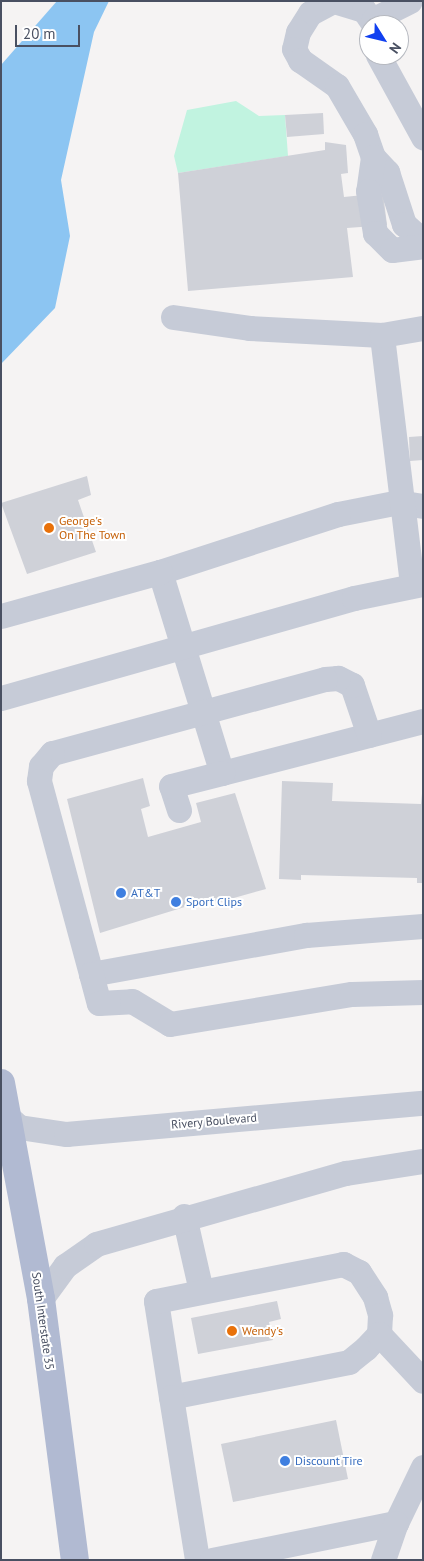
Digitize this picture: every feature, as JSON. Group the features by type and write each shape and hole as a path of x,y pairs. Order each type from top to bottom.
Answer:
{"main road":[{"name":"South Interstate 35","path":"1,1084 9,1118 40,1299 75,1560"}],"street":[{"path":"365,15 349,3 334,1 310,13 298,32 294,49 300,60 337,86 366,134 373,157 387,172 404,224 423,241"},
{"path":"386,15 410,1"},
{"path":"383,65 423,137"},
{"path":"373,157 368,170 368,192 378,238 392,250 423,246"},
{"path":"173,317 288,332 382,335 423,328"},
{"path":"1,698 182,646 417,584 411,504 382,335"},
{"path":"1,616 160,572 338,514 411,504"},
{"path":"160,572 222,773"},
{"path":"369,734 356,691 338,678 72,746 52,753 41,766 39,781 99,1003 132,1001 170,1024 352,994 423,992"},
{"path":"179,810 171,786 423,721"},
{"path":"91,974 306,935 423,926"},
{"name":"Rivery Boulevard","path":"9,1118 19,1127 66,1134 423,1103"},
{"path":"40,1299 66,1266 96,1244 184,1216 346,1173 423,1161"},
{"path":"184,1216 201,1291"},
{"path":"197,1560 156,1301 343,1264 359,1272 375,1297 379,1334 423,1381"},
{"path":"171,1397 348,1362 379,1334"},
{"path":"386,1558 396,1523 423,1467"},
{"path":"212,1560 396,1523"}],"green space":[{"path":"236,101 259,116 285,115 288,156 178,173 174,156 187,110"}],"water":[{"path":"57,1 109,1 94,32 61,180 70,236 55,308 1,364 1,65"}],"building":[{"path":"323,113 324,134 287,137 285,115"},
{"path":"325,142 346,145 348,173 341,174 344,197 383,193 387,225 347,228 353,277 188,291 178,173 325,150"},
{"path":"423,436 423,460 410,461 409,437"},
{"name":"George's On The Town","path":"87,476 91,495 78,500 96,552 27,574 1,503"},
{"path":"143,778 150,806 141,809 148,837 201,822 196,803 235,793 266,889 216,903 214,898 100,933 67,799"},
{"path":"282,781 333,783 332,801 421,804 423,783 423,883 417,883 417,878 301,875 301,880 279,879"},
{"name":"Wendy's","path":"277,1301 281,1319 269,1322 273,1340 198,1354 191,1318"},
{"name":"Discount Tire","path":"336,1420 348,1479 233,1502 221,1444"}],"place":[{"name":"George's On The Town","path":"49,528"},
{"name":"AT&T","path":"121,893"},
{"name":"Sport Clips","path":"176,902"},
{"name":"Wendy's","path":"232,1331"},
{"name":"Discount Tire","path":"285,1461"}]}
